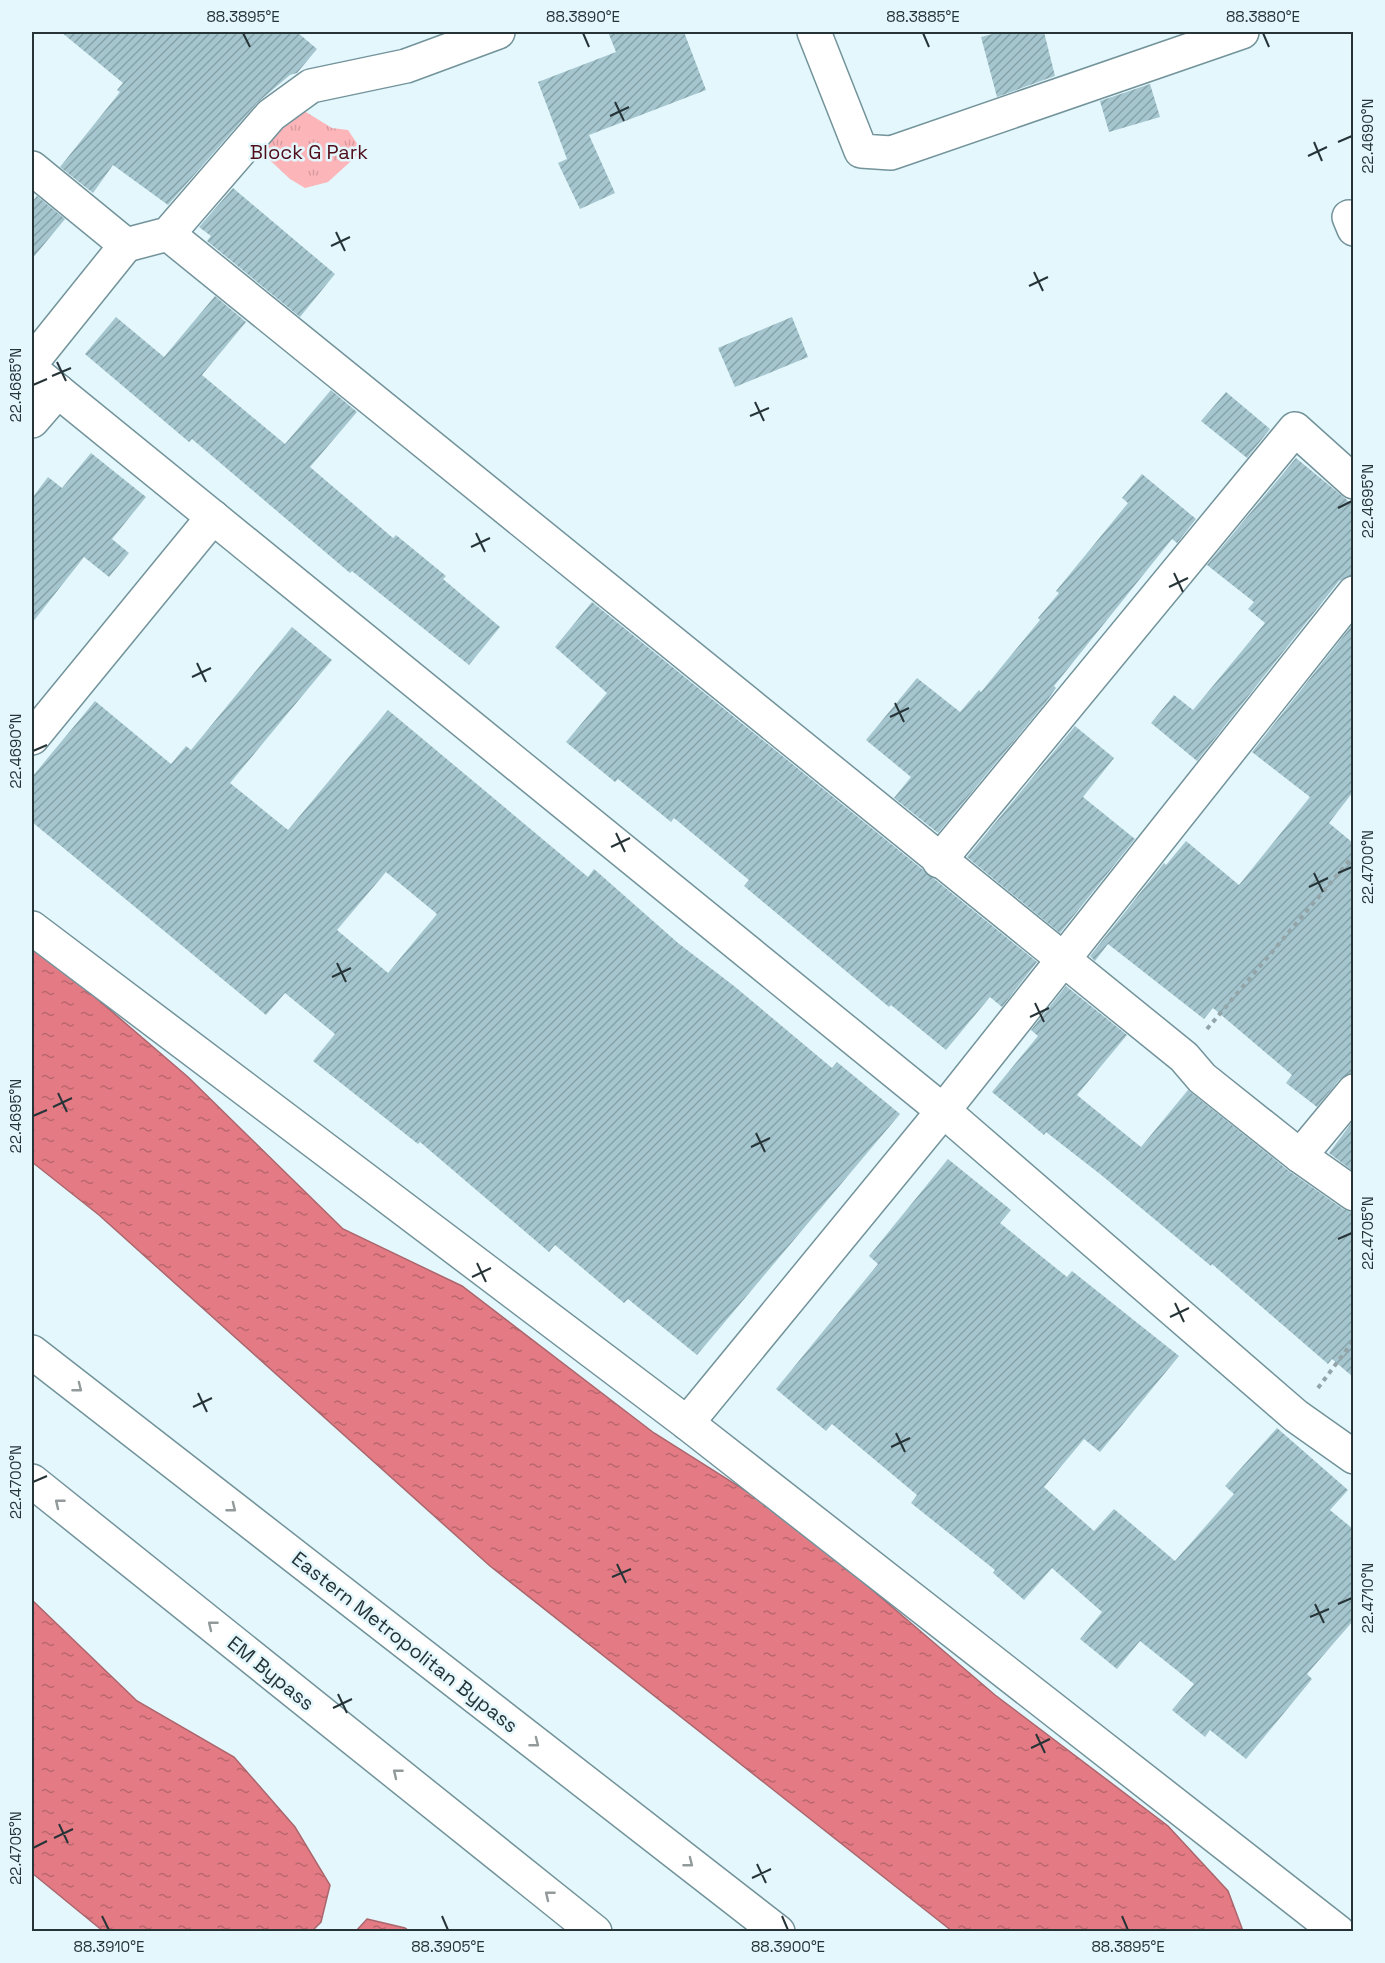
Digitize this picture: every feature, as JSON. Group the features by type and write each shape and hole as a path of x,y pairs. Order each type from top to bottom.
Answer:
{"street":[{"path":"32,362 126,245 168,234 271,115 311,86 406,66 498,32"},
{"path":"814,32 861,151 891,153 1242,32"},
{"path":"32,168 126,245"},
{"path":"168,234 939,861 1184,1057 1202,1078 1300,1156 1353,1194"},
{"path":"32,370 943,1111 1296,1416 1353,1457"},
{"path":"32,421 58,391"},
{"path":"939,861 1295,429 1353,482"},
{"path":"32,738 213,517"},
{"path":"687,1423 943,1111 1353,592"},
{"path":"32,928 687,1423 1338,1932"},
{"path":"1300,1156 1353,1091"},
{"name":"Eastern Metropolitan Bypass","path":"32,1352 778,1932"},
{"name":"EM Bypass","path":"32,1481 595,1932"}],"path":[{"path":"1184,1057 1353,855"},
{"path":"1296,1416 1353,1340"}],"green space":[{"name":"Block G Park","path":"296,106 332,128 348,130 362,151 328,182 305,188 290,179 258,149"}],"water":[{"path":"32,943 188,1077 343,1229 462,1286 654,1433 787,1517 995,1695 1168,1826 1228,1891 1243,1931 952,1931 490,1566 99,1215 32,1162"},
{"path":"32,1600 137,1701 234,1757 295,1827 330,1885 321,1922 312,1931 103,1931 32,1873"},
{"path":"367,1919 405,1928 409,1931 356,1931"}],"building":[{"path":"61,32 297,32 317,49 297,73 290,75 257,103 168,205 113,165 93,193 60,167 120,92 117,90 123,83"},
{"path":"608,32 684,32 706,90 589,135 615,193 580,209 558,163 567,159 538,82 616,52"},
{"path":"1000,32 1044,32 1055,76 997,97 981,37"},
{"path":"1150,84 1160,117 1109,132 1100,101"},
{"path":"233,188 335,274 300,317 207,241 211,236 199,227"},
{"path":"37,196 65,219 32,259 32,202"},
{"path":"215,296 246,322 202,375 285,444 331,390 357,412 310,467 393,538 396,535 446,576 443,579 500,627 469,665 352,571 350,573 192,439 189,442 85,354 116,317 164,357"},
{"path":"792,317 808,357 735,387 718,348"},
{"path":"1226,392 1270,429 1247,458 1201,421"},
{"path":"91,453 146,497 112,539 129,553 109,577 84,557 32,623 32,498 48,477 62,488"},
{"path":"1296,458 1353,505 1353,575 1339,581 1197,761 1151,723 1174,695 1193,710 1265,623 1248,609 1254,602 1207,565"},
{"path":"1142,474 1196,519 1177,543 1172,539 1054,686 1056,688 1046,702 938,833 894,798 911,777 866,740 917,678 960,712 979,690 981,692 1040,620 1038,618 1059,593 1056,591 1128,503 1122,498"},
{"path":"592,602 1037,962 1002,1007 990,997 946,1050 891,1005 889,1007 744,886 749,880 674,818 671,822 618,779 615,782 566,742 607,693 555,647"},
{"path":"1353,624 1353,792 1329,823 1353,843 1353,1073 1340,1079 1317,1107 1286,1083 1292,1075 1213,1008 1204,1019 1108,944 1095,961 1090,956 1164,863 1166,865 1186,841 1239,885 1310,797 1252,752"},
{"path":"292,627 332,660 230,783 288,830 388,710 588,877 594,869 678,943 734,986 832,1068 837,1062 900,1114 697,1355 628,1299 624,1303 555,1245 549,1252 420,1142 418,1144 313,1061 335,1034 285,993 266,1015 32,822 32,777 95,701 171,764 186,746 191,750","holes":["386,872 437,914 388,973 337,930"]},
{"path":"1075,726 1114,758 1083,797 1135,839 1060,933 967,857"},
{"path":"1066,986 1127,1035 1077,1095 1141,1147 1188,1090 1289,1171 1343,1209 1353,1213 1353,1377 1332,1359 1328,1364 1212,1264 1211,1266 1100,1174 1046,1132 1044,1135 992,1092 1038,1036 1031,1030"},
{"path":"1353,1121 1353,1171 1329,1153"},
{"path":"948,1159 1011,1210 1000,1223 1067,1277 1072,1271 1179,1356 1100,1452 1084,1439 1044,1487 1094,1531 1114,1509 1175,1561 1234,1494 1225,1486 1277,1428 1348,1490 1330,1510 1353,1529 1353,1621 1307,1674 1312,1679 1246,1759 1210,1730 1205,1737 1172,1710 1194,1684 1140,1641 1117,1669 1080,1639 1102,1612 1052,1568 1024,1600 993,1573 995,1570 911,1503 917,1495 832,1424 826,1431 776,1389 878,1264 869,1256"}]}
